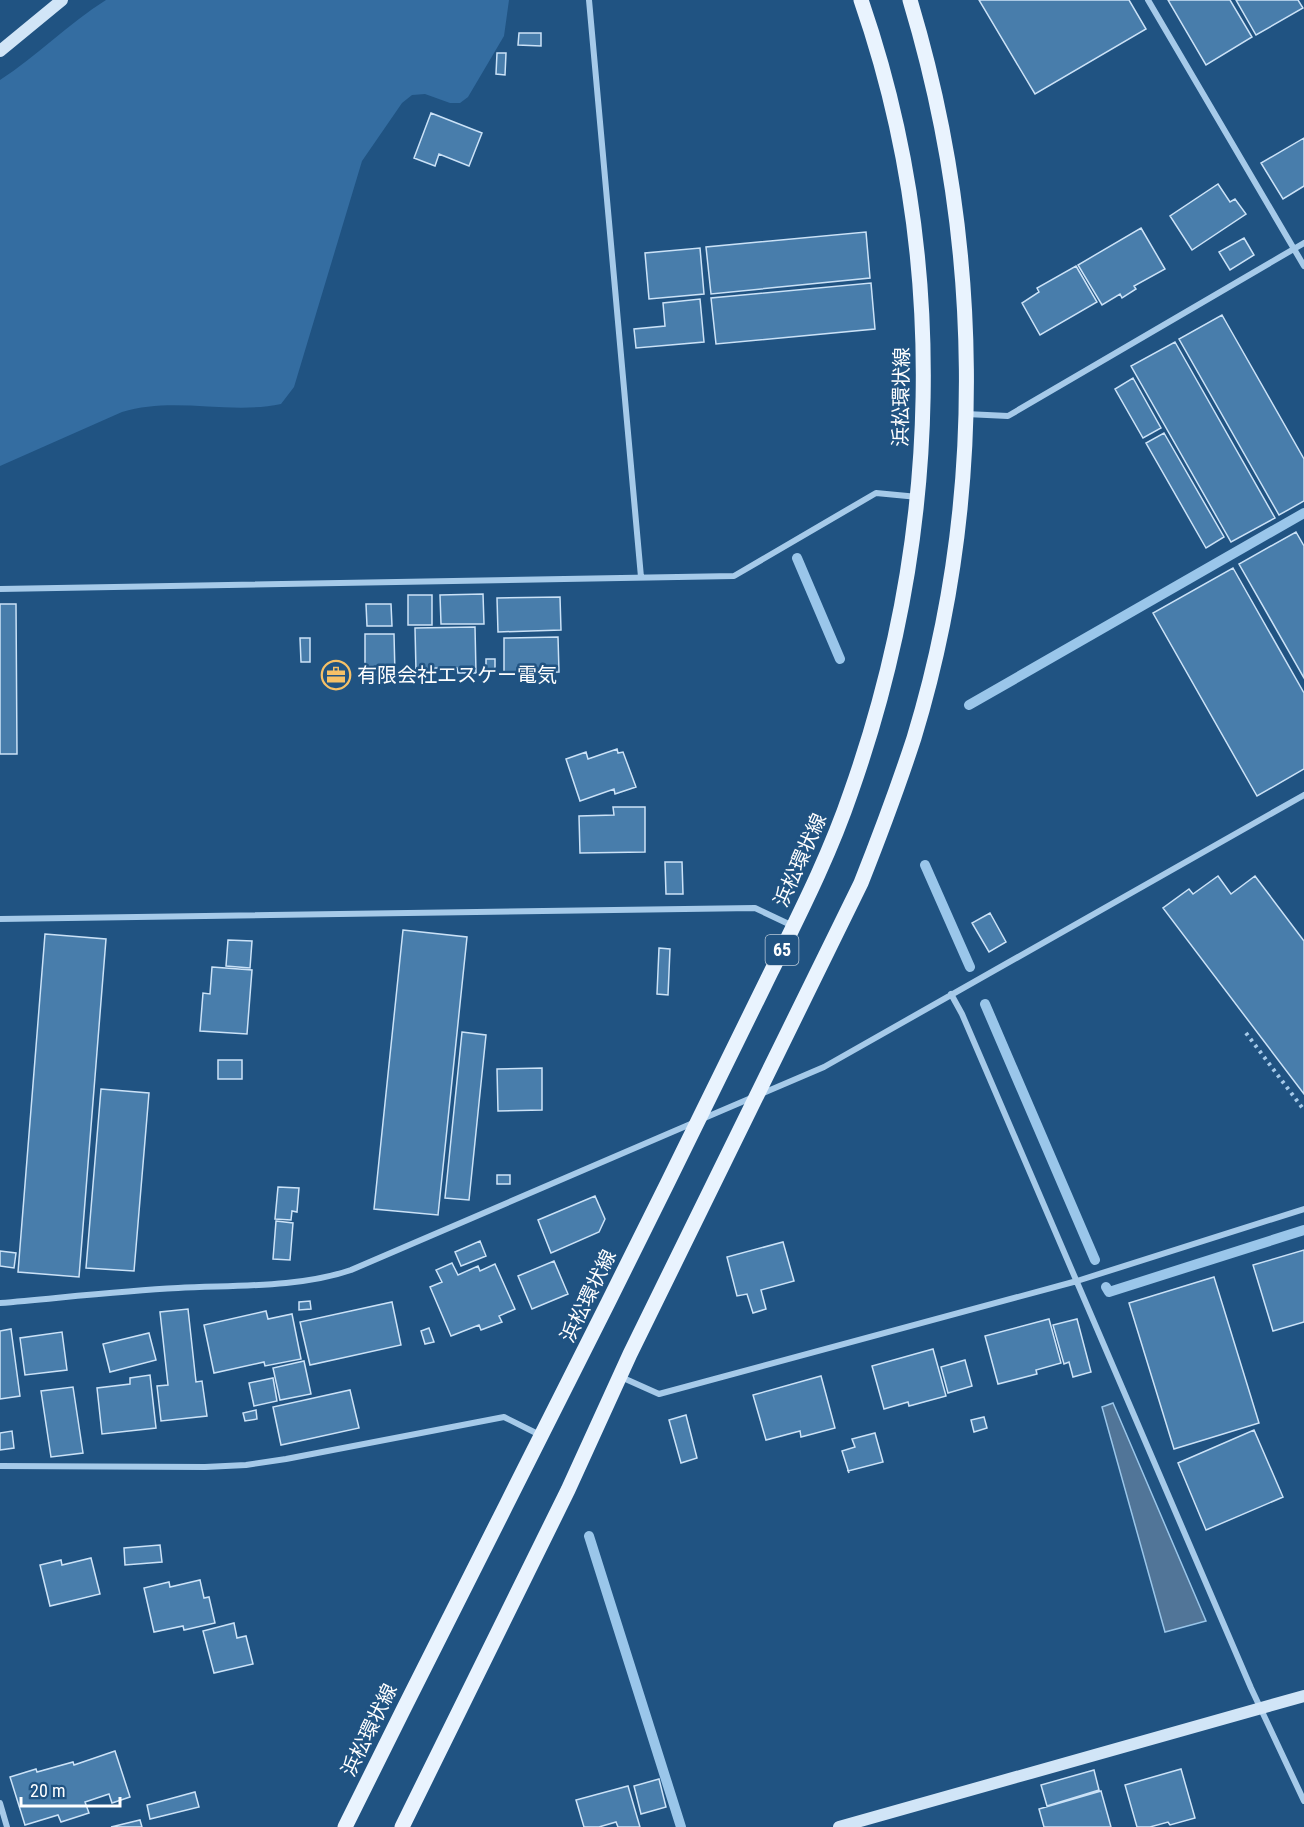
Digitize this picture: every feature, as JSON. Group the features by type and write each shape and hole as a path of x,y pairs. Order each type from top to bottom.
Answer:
{"main road":[{"name":"浜松環状線","path":"345,1827 459,1596 542,1436 794,926 822,866 850,796 873,725 893,652 908,579 918,496 925,354 916,245 905,170 889,96 861,0"},
{"name":"65","path":"402,1827 568,1490 861,883 890,810 914,737 934,662 949,586 960,508 967,353 963,276 955,198 942,122 924,46 910,0"}],"street":[{"path":"0,51 62,0"},
{"path":"589,0 642,577"},
{"path":"1148,0 1304,266"},
{"path":"966,414 1008,416 1304,243"},
{"path":"0,589 734,576 876,493 918,496"},
{"path":"0,1303 168,1288 306,1281 329,1278 351,1270 824,1067 1304,795"},
{"path":"0,919 755,908 794,926"},
{"path":"951,994 962,1014 1260,1708 1304,1801"},
{"path":"621,1377 658,1394 1077,1281 1304,1209"},
{"path":"0,1466 205,1467 246,1465 504,1417 542,1436"},
{"path":"839,1827 1304,1696"},
{"path":"0,1803 7,1827"}],"path":[{"path":"1246,1033 1304,1110"}],"shaded area":[{"path":"106,0 509,0 504,36 468,97 460,103 450,103 425,94 412,95 402,103 362,161 294,387 281,404 242,408 161,406 122,412 0,466 0,80"},
{"path":"1113,1403 1206,1621 1165,1632 1102,1407"}],"building":[{"path":"979,0 1129,0 1146,29 1035,94"},
{"path":"1168,0 1230,0 1252,37 1206,65"},
{"path":"1236,0 1298,0 1303,8 1256,35"},
{"path":"519,33 541,33 541,46 518,45"},
{"path":"497,53 506,53 505,75 496,74"},
{"path":"431,113 482,133 469,166 439,154 435,166 414,158"},
{"path":"1304,138 1304,186 1283,199 1261,163"},
{"path":"1218,184 1230,202 1235,199 1246,214 1192,250 1170,216"},
{"path":"1141,228 1165,269 1134,286 1136,289 1122,298 1120,294 1102,305 1078,265"},
{"path":"866,232 870,278 711,294 706,247"},
{"path":"1244,238 1254,255 1230,270 1219,252"},
{"path":"700,248 704,294 649,299 645,253"},
{"path":"1076,266 1097,302 1040,335 1022,303 1039,292 1037,288"},
{"path":"871,283 875,329 716,344 711,298"},
{"path":"700,299 704,342 636,348 634,329 665,326 663,303"},
{"path":"1222,315 1304,459 1304,501 1279,515 1179,339"},
{"path":"1175,342 1275,518 1231,542 1131,366"},
{"path":"1133,378 1161,428 1143,438 1115,389"},
{"path":"1164,433 1224,537 1206,548 1146,443"},
{"path":"1296,532 1304,546 1304,678 1239,564"},
{"path":"1233,568 1304,693 1304,769 1257,796 1153,613"},
{"path":"483,594 484,624 441,624 440,595"},
{"path":"408,595 432,595 432,625 408,625"},
{"path":"560,597 561,630 498,632 497,598"},
{"path":"0,604 16,604 17,754 0,754"},
{"path":"366,604 391,604 392,626 367,626"},
{"path":"475,627 476,673 458,673 457,668 416,671 415,628"},
{"path":"365,634 394,634 395,675 373,675 373,666 365,666"},
{"path":"558,637 559,672 504,673 504,638"},
{"path":"300,638 310,638 310,662 301,662"},
{"path":"486,659 495,659 495,671 486,671"},
{"path":"324,671 348,671 348,680 324,680"},
{"path":"617,749 618,753 623,752 636,787 615,794 614,789 580,801 566,759 586,752 588,759"},
{"path":"613,807 645,807 645,852 580,853 579,816 614,815"},
{"path":"665,862 682,862 683,894 666,894"},
{"path":"1218,876 1231,894 1255,876 1304,941 1304,1094 1163,908 1189,889 1193,894"},
{"path":"990,913 1006,942 989,952 972,923"},
{"path":"403,930 467,937 438,1215 374,1209"},
{"path":"45,934 106,939 79,1277 18,1272"},
{"path":"228,940 252,941 250,968 226,966"},
{"path":"659,948 670,949 668,995 657,994"},
{"path":"212,967 252,970 247,1034 200,1031 203,993 210,994"},
{"path":"462,1032 486,1035 469,1200 445,1198"},
{"path":"218,1060 242,1060 242,1079 218,1079"},
{"path":"542,1068 542,1110 498,1111 497,1069"},
{"path":"101,1089 149,1093 134,1271 86,1268"},
{"path":"497,1175 510,1175 510,1184 497,1184"},
{"path":"278,1187 299,1188 297,1212 292,1211 291,1220 275,1219"},
{"path":"595,1196 605,1219 599,1232 551,1253 538,1220"},
{"path":"276,1221 293,1223 290,1260 273,1259"},
{"path":"480,1241 486,1256 461,1266 455,1252"},
{"path":"783,1242 794,1281 761,1290 766,1309 753,1313 747,1294 737,1296 727,1257"},
{"path":"1304,1250 1304,1322 1273,1331 1253,1265"},
{"path":"0,1251 16,1253 14,1268 0,1266"},
{"path":"554,1261 568,1294 532,1309 518,1276"},
{"path":"452,1263 458,1275 478,1266 480,1271 495,1264 515,1309 499,1316 502,1322 481,1330 479,1325 451,1336 430,1287 442,1282 436,1270"},
{"path":"1214,1277 1259,1423 1174,1449 1129,1303"},
{"path":"310,1301 311,1309 299,1310 299,1302"},
{"path":"392,1302 401,1345 310,1365 300,1322"},
{"path":"188,1309 196,1382 202,1381 207,1416 161,1421 157,1386 168,1385 160,1312"},
{"path":"266,1311 268,1319 292,1314 301,1359 265,1366 264,1362 214,1373 204,1325"},
{"path":"1049,1319 1061,1363 1036,1370 1037,1374 998,1384 985,1336"},
{"path":"1077,1319 1091,1372 1073,1377 1069,1362 1064,1364 1053,1325"},
{"path":"429,1328 434,1342 425,1344 421,1331"},
{"path":"11,1329 20,1396 0,1399 0,1331"},
{"path":"62,1332 67,1370 25,1375 20,1338"},
{"path":"149,1333 156,1360 110,1372 103,1344"},
{"path":"933,1349 946,1396 909,1406 908,1402 884,1409 872,1366"},
{"path":"965,1360 972,1386 948,1393 941,1367"},
{"path":"304,1361 311,1394 280,1400 273,1368"},
{"path":"150,1375 156,1428 102,1434 97,1388 130,1384 130,1378"},
{"path":"821,1376 835,1428 801,1437 800,1431 766,1440 753,1395"},
{"path":"273,1378 277,1401 254,1406 249,1383"},
{"path":"73,1387 83,1453 51,1457 41,1391"},
{"path":"350,1390 359,1428 281,1445 273,1407"},
{"path":"256,1410 257,1419 245,1421 243,1413"},
{"path":"686,1415 697,1458 681,1463 669,1420"},
{"path":"984,1417 987,1428 974,1432 971,1420"},
{"path":"1254,1430 1283,1497 1206,1530 1178,1463"},
{"path":"12,1431 14,1448 0,1450 0,1433"},
{"path":"875,1433 883,1462 848,1471 842,1451 855,1447 852,1439"},
{"path":"160,1545 162,1562 125,1565 124,1548"},
{"path":"91,1558 100,1594 50,1606 40,1565 61,1560 62,1565"},
{"path":"200,1580 204,1598 209,1597 215,1623 184,1630 183,1626 154,1632 144,1588 169,1582 170,1587"},
{"path":"234,1623 237,1638 246,1636 253,1664 214,1673 203,1631"},
{"path":"115,1751 130,1797 112,1803 109,1794 85,1802 89,1813 61,1822 58,1815 25,1825 10,1777 73,1762 74,1765"},
{"path":"1181,1769 1195,1818 1170,1825 1168,1822 1150,1827 1137,1827 1125,1785"},
{"path":"1094,1770 1099,1790 1047,1806 1041,1785"},
{"path":"659,1779 666,1807 641,1814 634,1786"},
{"path":"628,1786 640,1827 618,1827 616,1822 599,1827 584,1827 576,1800"},
{"path":"1101,1791 1111,1827 1044,1827 1039,1809"},
{"path":"195,1792 199,1807 150,1819 147,1805"},
{"path":"140,1820 142,1827 111,1827"}],"waterway":[{"path":"969,705 1304,513"},
{"path":"797,558 840,659"},
{"path":"925,865 970,967"},
{"path":"985,1004 1095,1260"},
{"path":"1106,1287 1109,1292 1304,1230"},
{"path":"589,1536 681,1827"}],"place":[{"name":"有限会社エスケー電気","path":"336,675"}]}
